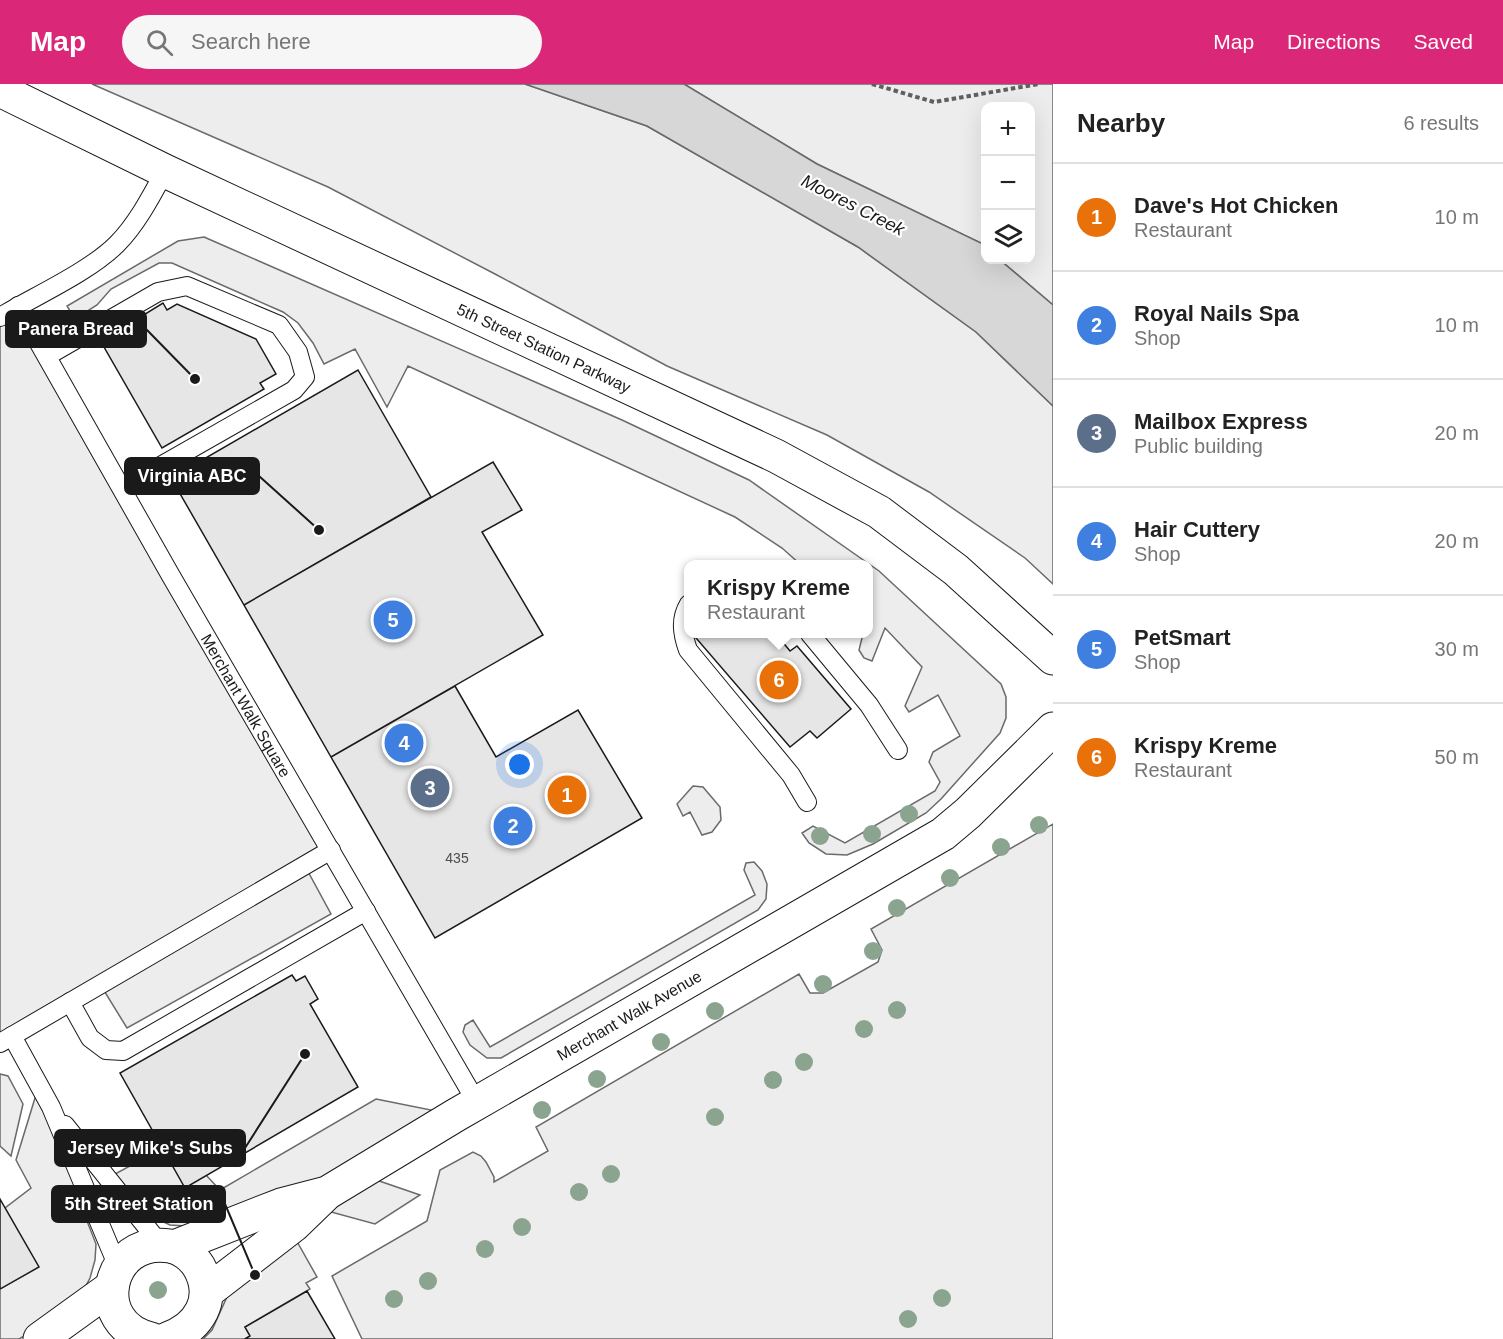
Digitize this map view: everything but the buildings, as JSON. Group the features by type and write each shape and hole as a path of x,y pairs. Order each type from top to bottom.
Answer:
{"street":[{"name":"5th Street Station Parkway","path":"0,90 165,171 766,451 818,478 879,512 939,557 1053,658"},
{"name":"Merchant Walk Avenue","path":"115,1277 126,1257 149,1246 168,1246 281,1205 327,1193 477,1103 943,834 968,813 1053,729"},
{"path":"207,1292 294,1225 327,1193"},
{"path":"167,1339 190,1328 199,1317 207,1292 204,1277 197,1264 187,1254 168,1246"},
{"path":"115,1277 113,1306 134,1337"},
{"path":"40,1339 115,1277"}],"lane":[{"path":"0,317 91,265 117,244 152,195 165,171"},
{"path":"47,356 158,292 188,286 279,325 298,352 305,377 294,390 122,488"},
{"name":"Merchant Walk Square","path":"18,306 477,1103"},
{"path":"684,613 682,633 688,650 791,775 807,802"},
{"path":"814,638 869,705 898,750"},
{"path":"168,1246 51,1107 6,1040 331,850"},
{"path":"70,1002 90,1038 106,1050 123,1052 366,911"},
{"path":"51,1107 115,1277"}],"path":[{"path":"872,84 934,102 1039,84"}],"shaded area":[{"path":"92,84 525,84 647,126 858,247 976,332 1053,406 1053,584 1025,558 929,492 827,435 667,366 328,187"},
{"path":"684,84 1053,84 1053,305 1005,264 1035,264 1035,102 981,102 981,243 817,164"},
{"path":"204,237 622,420 749,480 863,560 796,560 782,548 735,517 408,366 387,407 355,349 324,364 313,343 298,323 283,312 172,263 159,263 111,289 97,305 75,319 67,306 178,241"},
{"path":"18,306 331,850 305,866 331,914 127,1028 100,984 0,1043 0,317"},
{"path":"873,567 1001,684 1006,697 1006,718 1000,733 926,813 873,844 847,855 826,854 809,843 802,833 813,826 845,843 935,791 940,782 929,762 933,752 960,736 938,695 909,712 905,706 922,667 885,628 872,661 864,658 859,650 862,638 873,638"},
{"path":"693,786 703,787 720,807 721,820 712,832 702,835 690,812 683,816 677,804"},
{"path":"1053,824 1053,1339 362,1339 332,1276 427,1221 440,1170 473,1152 486,1162 494,1177 494,1182 548,1151 536,1127 799,974 810,993 823,993 878,962 882,950 871,929"},
{"path":"754,862 762,871 767,884 766,899 758,910 501,1058 487,1058 470,1045 463,1032 465,1025 473,1020 490,1047 755,895 744,870 746,863"},
{"path":"0,1074 8,1076 23,1104 11,1156 0,1146"},
{"path":"39,1085 84,1186 74,1214 83,1213 87,1221 96,1244 95,1260 90,1278 81,1295 40,1327 19,1339 0,1339 0,1289 38,1267 5,1208 31,1188 16,1160"},
{"path":"376,1099 456,1115 359,1174 420,1195 375,1224 313,1207 200,1227 170,1225 149,1215 133,1201 115,1174 163,1148 206,1175 220,1190"},
{"path":"295,1238 317,1277 306,1283 310,1289 245,1327 250,1336 245,1339 203,1339 212,1330 231,1288"}],"water":[{"name":"Moores Creek","path":"525,84 684,84 817,164 981,243 981,264 1005,264 1053,305 1053,406 976,332 858,247 647,126"}],"place":[{"name":"Panera Bread","path":"195,379"},
{"name":"Virginia ABC","path":"319,530"},
{"name":"PetSmart","path":"393,620"},
{"name":"Krispy Kreme","path":"779,680"},
{"name":"Hair Cuttery","path":"404,743"},
{"name":"Mailbox Express","path":"430,788"},
{"name":"Dave's Hot Chicken","path":"567,795"},
{"name":"Royal Nails Spa","path":"513,826"},
{"name":"Jersey Mike's Subs","path":"305,1054"},
{"name":"5th Street Station","path":"255,1275"}]}
